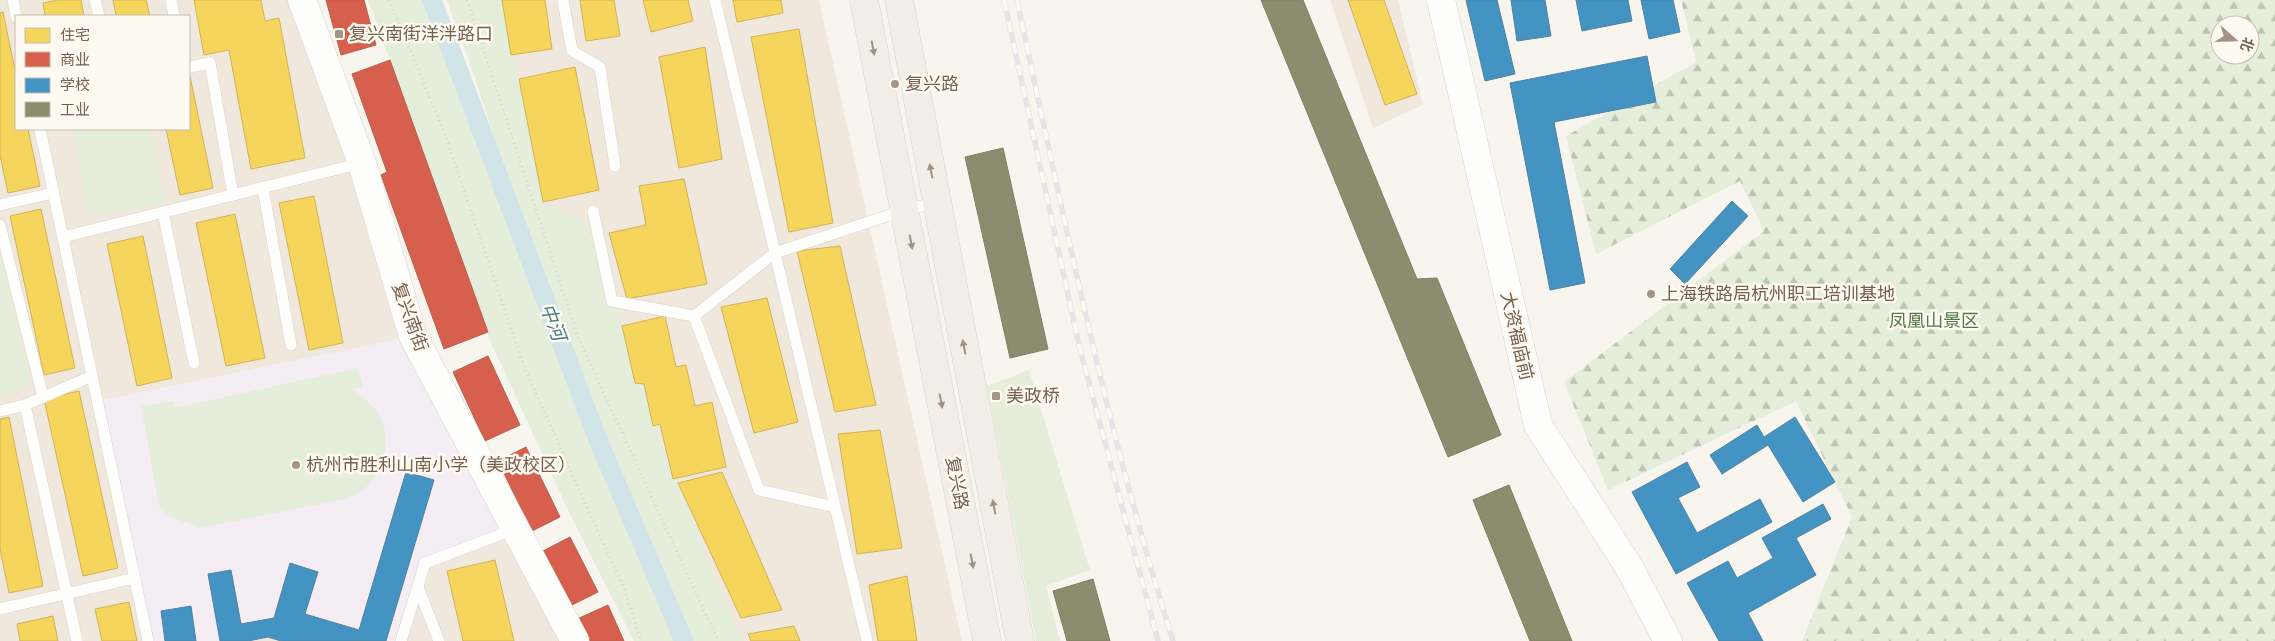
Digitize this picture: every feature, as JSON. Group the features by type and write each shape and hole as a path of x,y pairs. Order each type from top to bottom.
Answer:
{"main road":[{"name":"复兴路","path":"864,0 987,641"},
{"name":"复兴路","path":"899,0 1020,641"}],"street":[{"name":"复兴南街","path":"302,0 362,163 413,336 575,641"},
{"name":"大资福庙前","path":"1441,0 1538,424 1628,567 1668,641"}],"lane":[{"path":"13,0 16,15"},
{"path":"96,0 99,15"},
{"path":"171,0 174,15"},
{"path":"563,0 572,50 600,67 615,166"},
{"path":"715,0 867,641"},
{"path":"190,67 210,63 233,195"},
{"path":"40,130 148,641"},
{"path":"63,237 362,163"},
{"path":"263,188 291,345"},
{"path":"0,205 54,193"},
{"path":"593,211 612,301 694,316 774,253 905,210 937,202"},
{"path":"163,212 194,363"},
{"path":"0,225 43,397"},
{"path":"694,316 759,490 835,507"},
{"path":"0,411 25,405 92,376"},
{"path":"25,405 77,641"},
{"path":"401,641 425,563 515,528"},
{"path":"0,609 135,578"},
{"path":"418,587 439,641"}],"path":[{"path":"389,0 445,134 525,369 625,591 641,641"},
{"path":"467,0 578,337 718,641"}],"shaded area":[{"path":"0,0 302,0 413,336 575,641 0,641"},
{"path":"466,0 819,0 962,641 733,641 578,337"},
{"path":"1330,0 1398,0 1423,105 1373,128"},
{"name":"杭州市胜利山南小学（美政校区）","path":"413,336 515,529 425,563 401,641 282,641 268,637 248,641 148,641 98,401"}],"green space":[{"path":"368,0 424,0 538,308 623,519 676,641 634,641 567,508 488,336"},
{"path":"447,0 502,0 543,202 586,223 644,384 653,426 742,641 684,641 551,316 475,78"},
{"name":"凤凰山景区","path":"1681,0 2275,0 2275,641 1802,641 1852,517 1796,401 1608,490 1564,382 1764,231 1740,181 1596,254 1566,136 1696,62"},
{"path":"72,130 151,130 165,202 89,217"},
{"path":"0,248 30,384 0,397"},
{"path":"358,368 363,387 352,389 375,409 381,419 386,441 382,463 377,474 371,483 361,491 345,499 200,528 169,516 159,506 141,406 173,401 174,408"},
{"path":"1029,370 1090,570 1046,586 1060,641 1036,641 987,386"}],"building: 住宅":[{"path":"58,0 81,0 84,15 45,15 43,3"},
{"path":"113,0 146,0 150,15 116,15"},
{"path":"194,0 261,0 265,21 279,18 305,158 251,169 229,50 204,55"},
{"path":"502,0 545,0 552,49 511,55"},
{"path":"580,0 614,0 620,36 586,41"},
{"path":"643,0 688,0 693,21 651,32"},
{"path":"733,0 781,0 783,13 737,22"},
{"path":"1348,0 1384,0 1417,94 1385,105"},
{"path":"3,12 15,70 15,130 28,130 40,186 8,193 0,155 0,13"},
{"path":"799,29 833,223 789,232 751,37"},
{"path":"705,47 722,159 679,168 659,57"},
{"path":"575,67 599,190 543,202 519,79"},
{"path":"190,76 213,188 180,195 166,130 190,130"},
{"path":"684,179 707,284 627,299 609,233 646,225 639,186"},
{"path":"314,196 343,343 309,350 279,203"},
{"path":"41,209 75,368 44,375 10,216"},
{"path":"235,214 265,358 226,366 196,223"},
{"path":"143,236 172,378 137,386 107,244"},
{"path":"840,246 876,405 835,412 797,251"},
{"path":"767,298 798,422 754,433 721,307"},
{"path":"665,316 676,367 686,365 695,406 712,402 726,467 673,479 660,424 653,426 644,384 635,383 622,326"},
{"path":"79,391 118,568 83,576 44,399"},
{"path":"9,417 43,586 9,593 0,549 0,419"},
{"path":"880,430 902,548 857,554 838,434"},
{"path":"722,472 782,610 741,618 678,483"},
{"path":"495,560 514,641 463,641 447,571"},
{"path":"907,576 917,641 878,641 869,585"},
{"path":"129,602 137,641 102,641 95,609"},
{"path":"53,616 58,641 20,641 17,624"},
{"path":"794,626 800,641 751,641 748,634"}],"building: 商业":[{"path":"326,0 364,0 376,45 341,55"},
{"path":"390,60 488,332 444,349 381,175 387,172 352,74"},
{"path":"488,356 520,425 485,441 453,372"},
{"path":"526,447 560,517 532,531 498,461"},
{"path":"570,537 598,592 570,606 543,551"},
{"path":"608,605 624,641 587,641 577,619"}],"building: 学校":[{"path":"1466,0 1497,0 1515,74 1485,81"},
{"path":"1511,0 1545,0 1551,36 1517,41"},
{"path":"1576,0 1628,0 1632,21 1582,31"},
{"path":"1641,0 1673,0 1680,32 1649,39"},
{"path":"1647,56 1656,102 1554,122 1585,283 1550,290 1510,83"},
{"path":"1732,201 1748,216 1685,284 1670,269"},
{"path":"1795,417 1835,482 1803,502 1768,445 1722,474 1710,455 1757,425 1764,437"},
{"path":"1687,462 1700,487 1678,498 1697,533 1760,499 1772,522 1676,574 1632,492"},
{"path":"406,472 434,480 386,641 281,641 268,637 248,641 220,641 208,574 231,570 241,624 274,618 290,563 318,572 305,614 359,630"},
{"path":"1823,504 1831,519 1796,538 1816,575 1748,613 1763,641 1719,641 1687,583 1728,561 1737,578 1773,558 1762,538"},
{"path":"191,606 196,641 165,641 161,611"}],"building: 工业":[{"path":"1261,0 1303,0 1417,279 1437,278 1501,435 1448,457"},
{"path":"1003,148 1048,349 1010,358 965,157"},
{"path":"1509,485 1572,641 1530,641 1473,500"},
{"path":"1093,579 1110,641 1067,641 1053,591"}],"waterway":[{"name":"中河","path":"432,0 598,440 684,641"}],"railway":[{"path":"1004,0 1079,345 1158,641"},
{"path":"1017,0 1069,242 1107,403 1149,562 1173,641"}],"place":[{"name":"复兴南街洋泮路口","path":"339,34"},
{"name":"复兴路","path":"895,84"},
{"name":"上海铁路局杭州职工培训基地","path":"1651,294"},
{"name":"美政桥","path":"996,396"},
{"name":"杭州市胜利山南小学（美政校区）","path":"296,465"}]}
